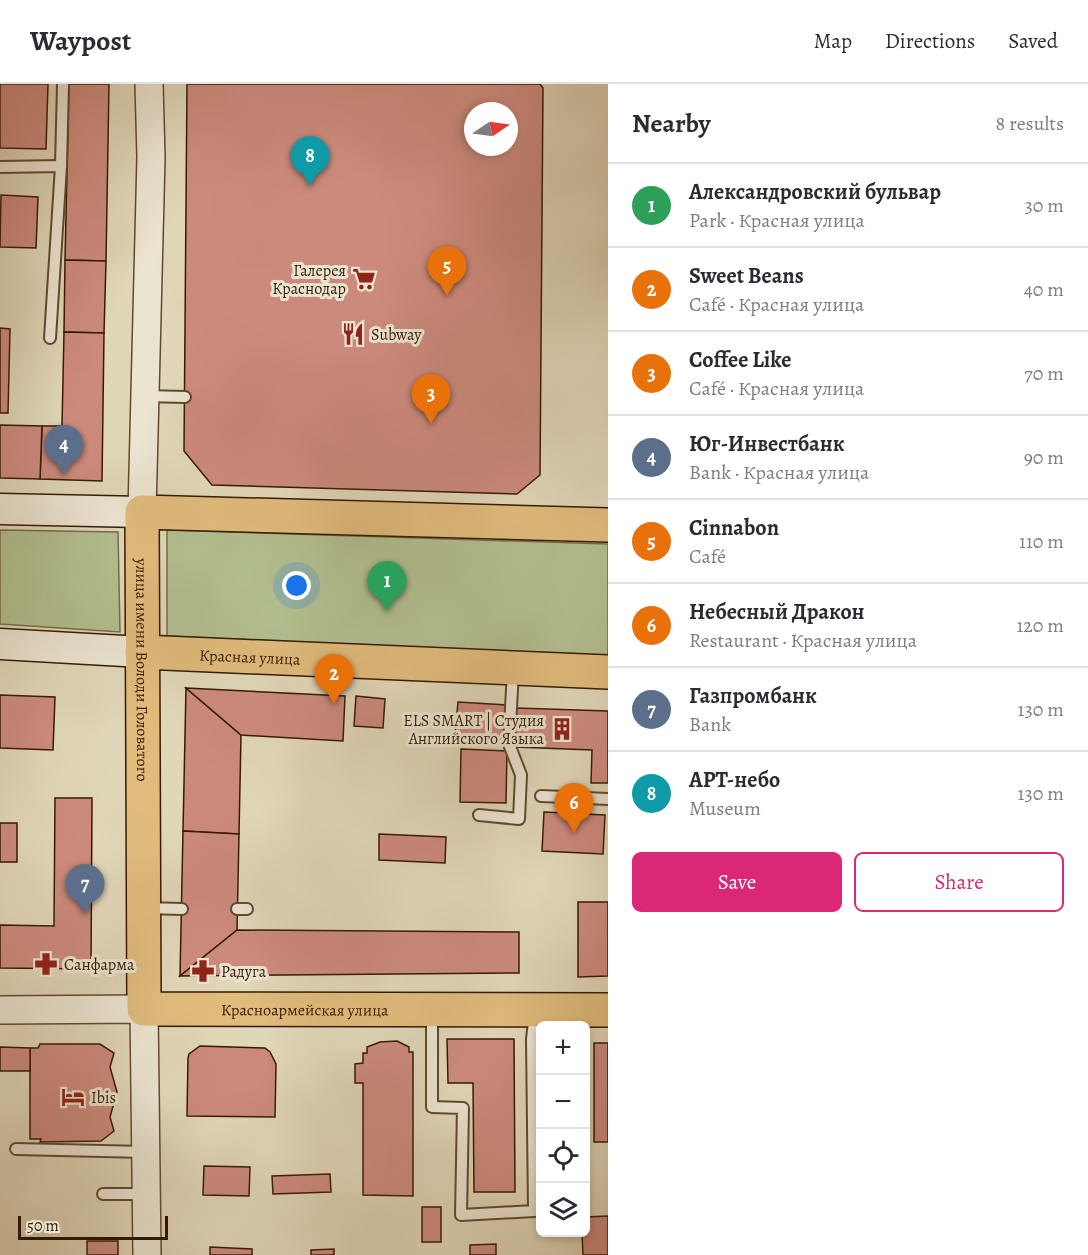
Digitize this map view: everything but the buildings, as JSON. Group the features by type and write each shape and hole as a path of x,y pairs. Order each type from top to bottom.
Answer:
{"main road":[{"path":"0,509 608,525"},
{"name":"улица имени Володи Головатого","path":"142,512 144,1010"},
{"name":"Красная улица","path":"0,644 608,672"},
{"name":"Красноармейская улица","path":"144,1010 608,1010"}],"street":[{"name":"улица имени Володи Головатого","path":"142,512 151,157 149,84"},
{"name":"Красноармейская улица","path":"0,1010 144,1010"},
{"name":"улица имени Володи Головатого","path":"144,1010 147,1255"}],"lane":[{"path":"50,338 61,166 63,84"},
{"path":"0,167 61,166"},
{"path":"145,396 185,397"},
{"path":"479,815 519,819 521,775 509,744 513,668"},
{"path":"540,796 608,799"},
{"path":"143,908 182,909"},
{"path":"432,1011 432,1107 463,1108 461,1215 534,1211 532,1039 536,1011"},
{"path":"16,1149 146,1152"},
{"path":"103,1194 146,1194"}],"green space":[{"path":"0,530 118,532 120,632 0,624"},
{"path":"167,530 608,544 608,656 167,636"}],"place":[{"name":"АРТ-небо","path":"310,186"},
{"name":"Галерея Краснодар","path":"364,279"},
{"name":"Cinnabon","path":"447,296"},
{"name":"Subway","path":"353,334"},
{"name":"Coffee Like","path":"431,424"},
{"name":"Юг-Инвестбанк","path":"64,475"},
{"name":"Александровский бульвар","path":"387,611"},
{"name":"Sweet Beans","path":"334,704"},
{"name":"ELS SMART | Студия Английского Языка","path":"562,729"},
{"name":"Небесный Дракон","path":"574,833"},
{"name":"Газпромбанк","path":"85,914"},
{"name":"Санфарма","path":"46,964"},
{"name":"Радуга","path":"203,971"},
{"name":"Ibis","path":"73,1097"}]}
